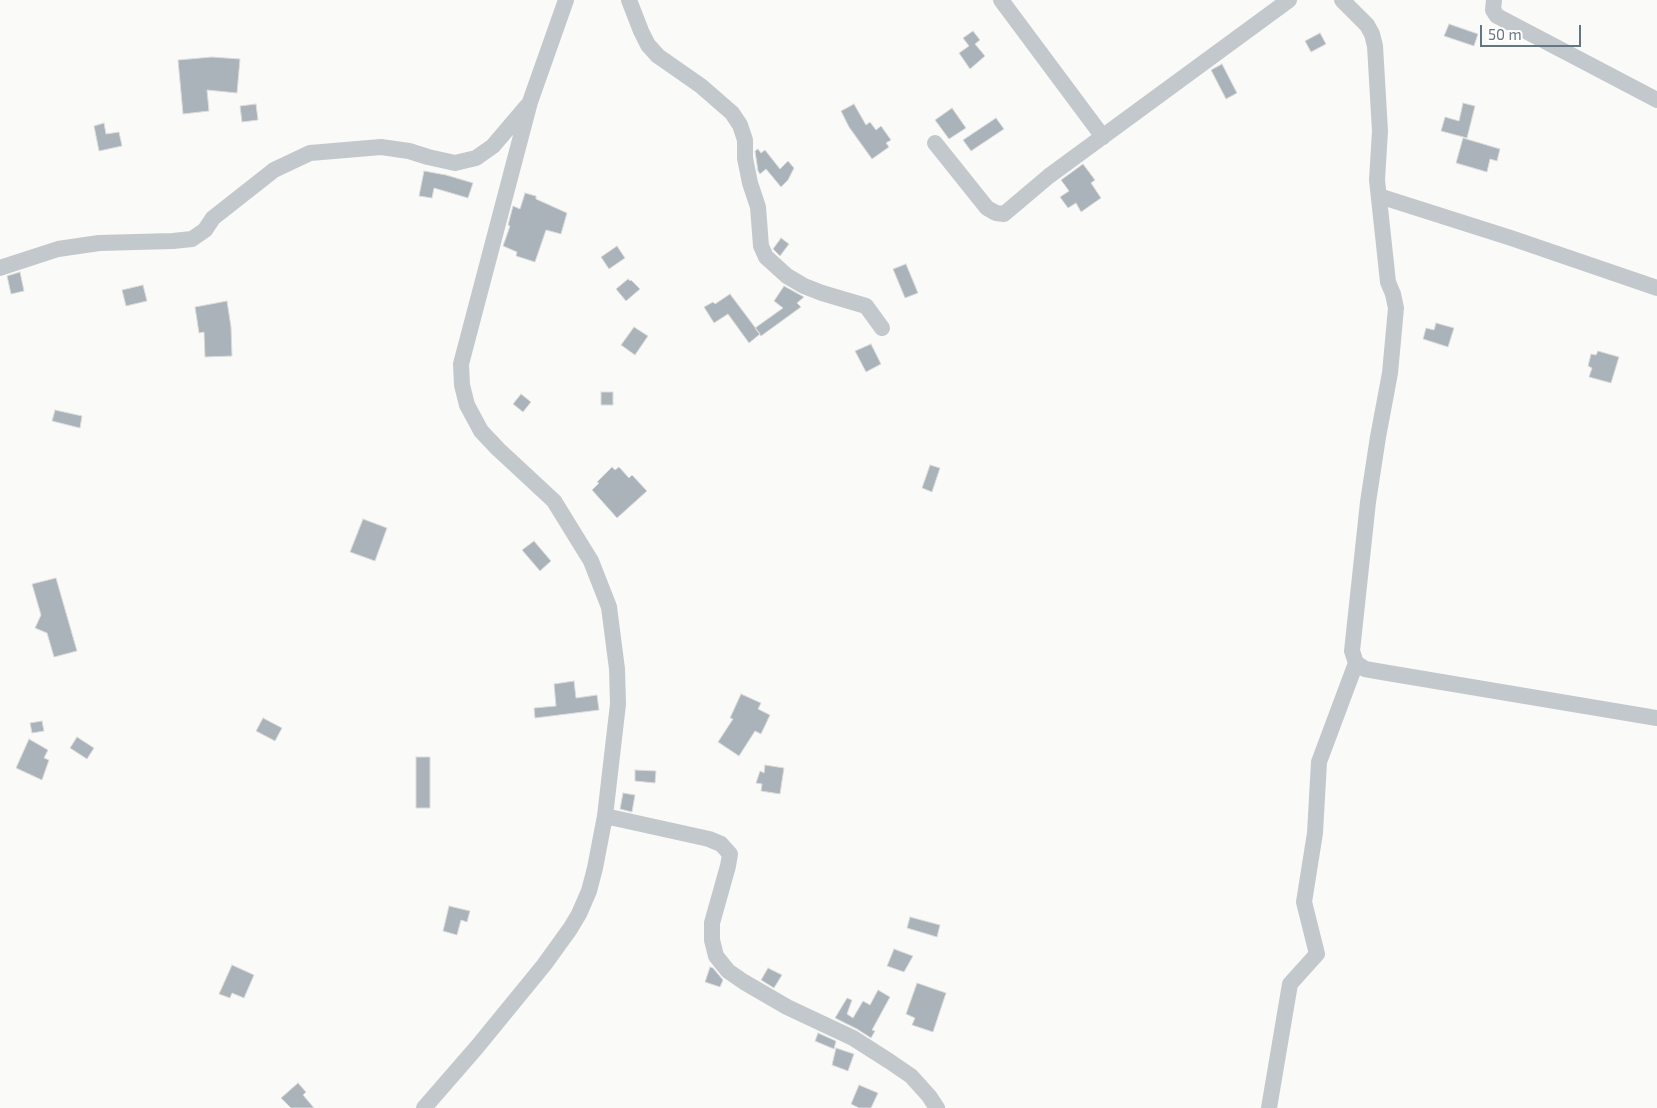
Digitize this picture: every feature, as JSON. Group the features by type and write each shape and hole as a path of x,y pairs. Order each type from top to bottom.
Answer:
{"street":[{"path":"424,1108 544,965 579,914 589,891 605,816 618,704 617,669 609,607 591,561 554,501 481,431 467,405 462,385 461,364 530,102 566,0"},
{"path":"629,0 641,31 648,44 658,56 701,86 732,113 740,125 745,140 745,158 748,174 758,207 761,246 766,257 787,276 804,286 866,306 882,328"},
{"path":"1001,0 1103,137"},
{"path":"934,143 987,208 996,213 1004,214 1049,176 1289,0"},
{"path":"1342,0 1367,25 1375,46 1380,131 1379,196 1388,282 1393,294 1396,316 1390,373 1367,511 1352,651 1356,663 1365,669 1657,718"},
{"path":"1494,0 1492,10 1497,16 1657,100"},
{"path":"0,268 58,249 99,243 173,242 192,239 205,230 213,218 274,170 310,154 381,147 409,151 455,163 476,158 493,146 530,102"},
{"path":"1379,196 1512,238 1657,288"},
{"path":"1269,1108 1290,984 1317,954 1304,902 1315,833 1319,762 1356,663"},
{"path":"605,816 709,839 721,844 730,854 712,923 712,940 716,956 728,971 787,1007 853,1038 889,1061 911,1076 937,1108"}],"building":[{"path":"1449,24 1478,34 1474,46 1444,36"},
{"path":"973,31 980,40 975,44 985,56 970,69 959,53 969,46 963,38"},
{"path":"1320,33 1326,44 1311,52 1305,41"},
{"path":"212,57 240,59 237,93 207,90 209,111 183,114 178,60"},
{"path":"1222,64 1237,93 1226,99 1211,70"},
{"path":"1463,103 1475,106 1467,138 1441,131 1445,117 1459,121"},
{"path":"256,104 258,120 242,122 240,106"},
{"path":"854,104 866,125 870,122 876,130 881,126 891,140 886,143 889,147 872,159 849,127 841,111"},
{"path":"952,108 966,128 949,139 935,120"},
{"path":"996,118 1004,129 971,151 963,140"},
{"path":"104,123 106,134 119,132 122,146 99,151 94,126"},
{"path":"1463,138 1500,149 1497,161 1490,159 1487,172 1456,163"},
{"path":"758,149 761,153 765,150 780,169 788,161 794,168 788,180 781,187 766,169 760,174 758,171 755,151"},
{"path":"1083,164 1095,180 1091,183 1101,198 1081,212 1076,203 1068,208 1060,197 1069,191 1061,180"},
{"path":"424,171 473,183 468,198 434,188 432,198 419,196"},
{"path":"525,193 536,196 536,199 567,213 561,234 546,230 535,262 516,256 517,252 503,246 510,226 508,225 513,206 520,209"},
{"path":"781,238 789,244 780,256 773,249"},
{"path":"617,246 625,258 609,269 601,257"},
{"path":"906,264 918,293 905,298 893,269"},
{"path":"20,272 24,291 11,294 7,276"},
{"path":"628,279 640,289 626,301 616,289"},
{"path":"143,285 147,301 126,306 122,290"},
{"path":"784,286 804,297 797,303 801,307 761,336 755,328 783,308 774,301"},
{"path":"730,294 760,334 749,343 728,314 714,323 704,307 713,302 715,304"},
{"path":"227,301 231,327 232,356 205,357 204,332 199,333 195,307"},
{"path":"1436,323 1454,328 1448,347 1423,339 1426,328 1434,330"},
{"path":"634,327 648,336 635,355 621,345"},
{"path":"871,344 881,364 866,372 855,351"},
{"path":"1598,351 1619,357 1611,383 1589,377 1592,368 1588,366 1591,354 1596,355"},
{"path":"601,392 613,392 613,405 601,405"},
{"path":"521,394 531,402 523,412 513,404"},
{"path":"55,410 82,416 80,428 52,421"},
{"path":"930,465 940,468 932,492 922,488"},
{"path":"612,467 615,470 619,467 629,478 632,475 647,491 617,518 592,490"},
{"path":"363,519 387,528 375,561 350,552"},
{"path":"534,541 551,561 540,571 522,550"},
{"path":"56,578 77,651 54,657 47,633 35,628 41,615 32,584"},
{"path":"574,681 576,698 597,695 599,710 535,718 534,708 556,706 554,684"},
{"path":"741,694 761,703 758,709 770,715 761,734 755,731 739,756 718,742 733,719 730,718"},
{"path":"263,718 282,728 275,741 256,731"},
{"path":"42,721 44,731 32,733 30,723"},
{"path":"77,737 94,748 87,759 70,748"},
{"path":"29,739 48,750 44,758 49,760 42,780 16,768"},
{"path":"416,757 430,757 430,808 416,808"},
{"path":"765,765 784,768 780,794 761,791 762,784 756,783 760,771 764,773"},
{"path":"635,770 656,771 655,783 635,781"},
{"path":"623,793 635,795 632,812 620,809"},
{"path":"449,906 470,911 467,922 461,920 457,935 443,931"},
{"path":"910,917 940,925 937,937 907,928"},
{"path":"894,949 913,956 904,972 887,966"},
{"path":"232,965 254,975 244,998 232,993 230,998 219,994"},
{"path":"710,967 723,980 720,987 705,982"},
{"path":"768,968 782,975 774,988 761,980"},
{"path":"917,983 946,993 933,1032 912,1025 915,1018 906,1014"},
{"path":"878,990 890,997 872,1030 875,1031 871,1038 835,1018 847,998 852,1000 847,1014 853,1018 863,1001 870,1005"},
{"path":"818,1033 836,1041 834,1049 815,1041"},
{"path":"836,1048 854,1054 848,1071 832,1065"},
{"path":"298,1083 306,1092 303,1095 314,1108 291,1108 281,1098"},
{"path":"859,1085 878,1093 871,1108 859,1108 851,1104"}]}
